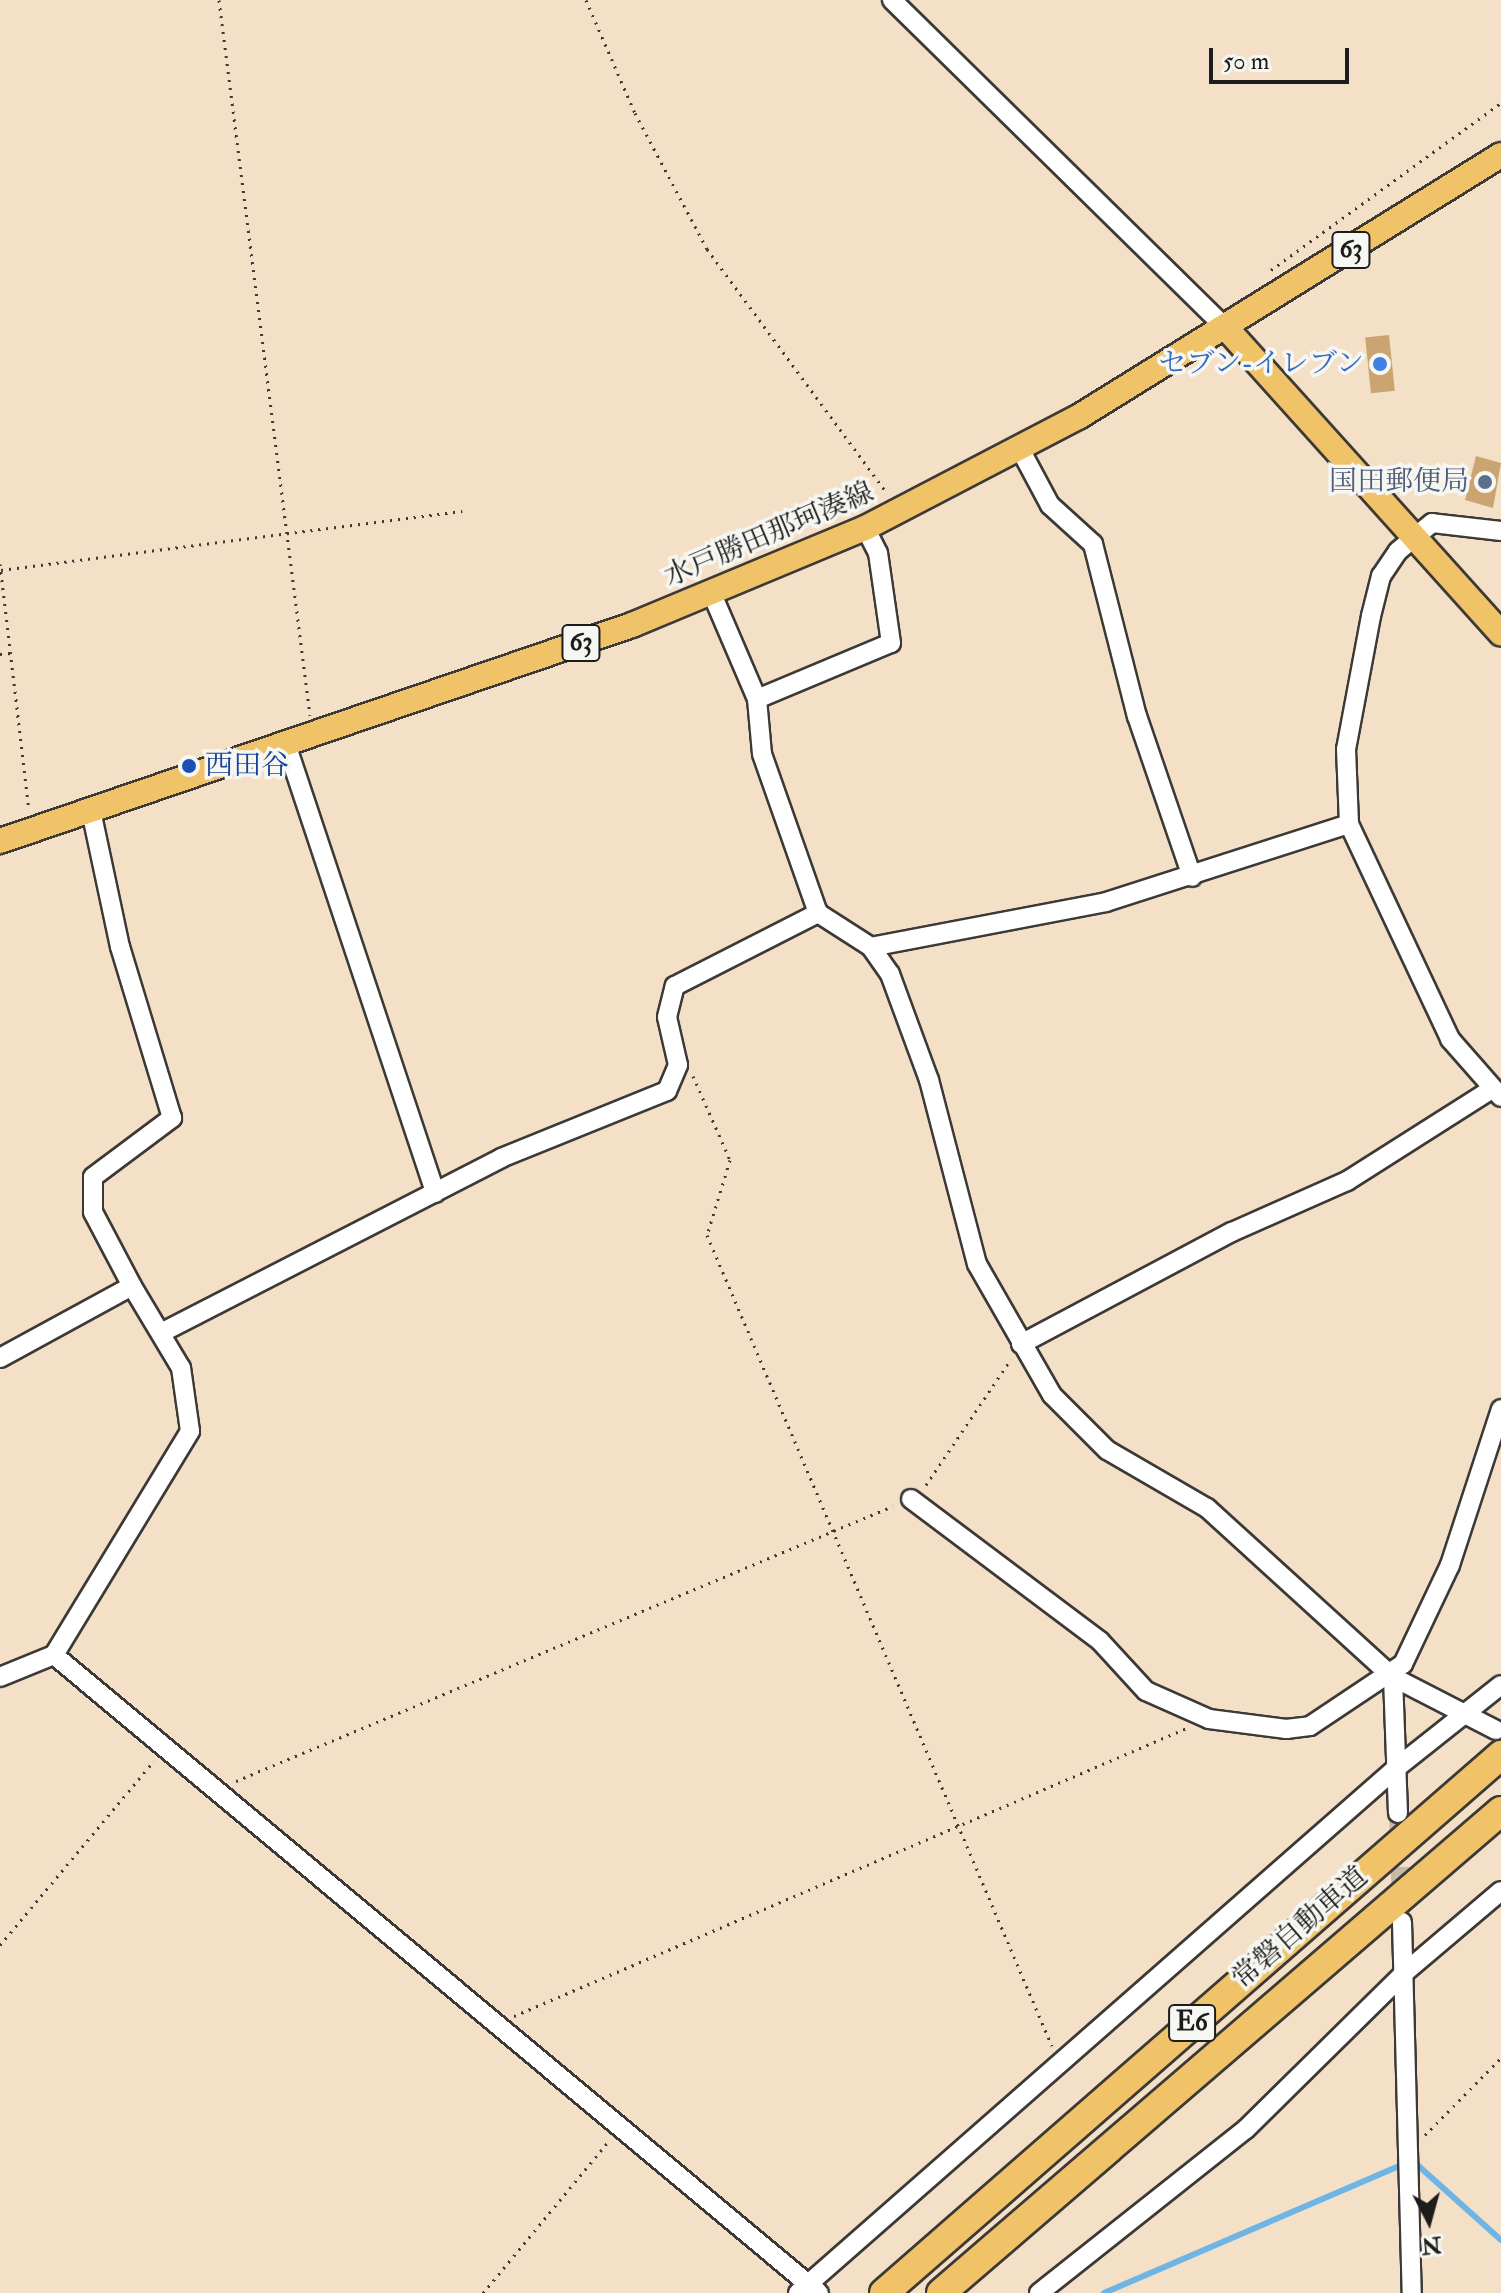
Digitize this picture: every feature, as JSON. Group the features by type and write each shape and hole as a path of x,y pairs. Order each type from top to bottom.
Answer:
{"highway":[{"name":"常磐自動車道","path":"884,2293 1499,1743"},
{"name":"常磐自動車道","path":"941,2293 1501,1811"}],"main road":[{"name":"水戸勝田那珂湊線","path":"0,841 712,594 865,528 1020,449 1226,328 1501,155"},
{"path":"1226,328 1501,633"}],"street":[{"path":"892,0 1226,328"},
{"path":"1020,449 1050,505 1093,544 1137,716 1192,877"},
{"path":"1021,1344 1232,1232 1347,1181 1497,1093 1450,1039 1349,824 1346,749 1381,576 1413,535 1452,520 1501,531"},
{"path":"757,699 891,643 878,553 865,528"},
{"path":"712,594 757,699 762,754 818,913 871,947 890,974 929,1080 977,1264 1021,1344 1077,1424 1207,1508 1393,1677 1467,1713 1499,1743"},
{"path":"286,744 435,1193"},
{"path":"0,1677 54,1655 190,1431 181,1368 93,1212 93,1177 172,1118 120,947 91,810"},
{"path":"871,947 1106,902 1192,877 1349,824"},
{"path":"163,1332 435,1193 667,1091 678,1065 667,1017 675,986 818,913"},
{"path":"0,1358 132,1286"},
{"path":"1398,1813 1393,1677 1450,1565 1501,1409"},
{"path":"911,1499 1100,1641 1146,1691 1209,1719 1310,1726 1393,1677"},
{"path":"54,1655 621,2127 808,2290 1059,2064 1395,1769 1501,1685"},
{"path":"1039,2293 1246,2129 1403,1974 1501,1891"},
{"path":"1402,1922 1412,2293"}],"path":[{"path":"219,0 312,735"},
{"path":"586,0 635,113 707,249 901,511"},
{"path":"1259,278 1501,103"},
{"path":"1,570 286,531 462,511"},
{"path":"0,564 32,830"},
{"path":"0,654 11,653"},
{"path":"678,1065 698,1079 730,1160 707,1235 1059,2064"},
{"path":"220,1793 833,1529 911,1499 1021,1344"},
{"path":"496,2023 1209,1719"},
{"path":"0,1945 165,1748"},
{"path":"1409,2146 1501,2058"},
{"path":"483,2293 621,2127"}],"building":[{"name":"セブン-イレブン","path":"1389,335 1395,391 1371,393 1365,338"},
{"path":"1476,456 1501,463 1493,508 1465,500"}],"waterway":[{"path":"1413,2161 1501,2240"},
{"path":"1104,2293 1404,2164"}],"tunnel":[{"path":"1398,1813 1401,1903"}],"place":[{"name":"セブン-イレブン","path":"1380,364"},
{"name":"国田郵便局","path":"1485,482"},
{"name":"西田谷","path":"189,766"}]}
